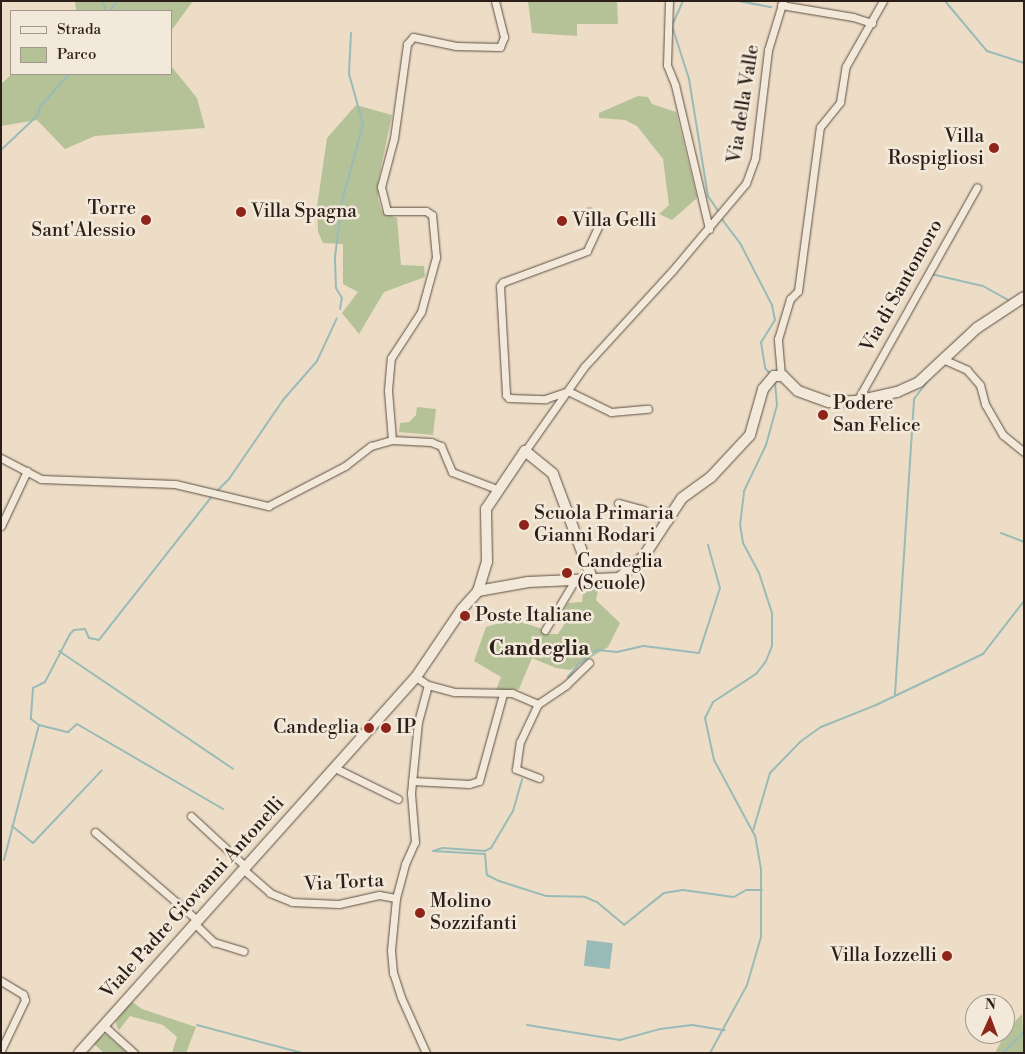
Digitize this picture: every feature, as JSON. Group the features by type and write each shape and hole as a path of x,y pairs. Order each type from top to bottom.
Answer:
{"main road":[{"path":"478,592 502,585 584,578 611,580 626,573 644,556 669,521 682,498 711,477 750,435 762,392 774,377 798,391 818,399 839,403 857,402 909,388 945,360 977,328 1024,297"},
{"path":"478,592 487,562 485,512 497,489 525,451 553,474 584,578"},
{"name":"Viale Padre Giovanni Antonelli","path":"79,1053 416,677 462,609 478,592"}],"street":[{"path":"392,440 388,400 391,358 421,312 436,257 432,215 426,211 387,211 381,187 394,138 406,44 413,36 456,46 500,47 504,37 495,1"},
{"path":"669,1 667,65 675,85 709,229"},
{"path":"774,377 778,339 790,299 798,291 820,127 840,102 846,66 883,1"},
{"path":"782,3 853,17 872,23"},
{"name":"Via della Valle","path":"525,451 584,368 709,229 742,189 753,166 768,50 782,3"},
{"name":"Via di Santomoro","path":"857,402 977,187"},
{"path":"589,212 598,227 587,251 503,282 500,286 506,395 509,398 545,399 568,391 611,412 648,409"},
{"path":"945,360 967,370 980,385 985,404 1003,435 1024,452"},
{"path":"1,458 41,479 175,484 268,506 345,466 371,446 392,440 437,443 443,449 450,470 497,489"},
{"path":"1,526 27,471"},
{"path":"618,504 641,508 669,521"},
{"path":"545,630 584,578"},
{"path":"538,778 517,771 515,764 520,742 538,704 566,685 589,663"},
{"path":"416,677 428,685 470,694 517,694 538,704"},
{"path":"426,1053 401,997 392,967 396,898 405,864 415,842 412,780 418,722 428,685"},
{"path":"412,780 469,784 479,781 503,694"},
{"path":"335,768 398,800"},
{"name":"Via Torta","path":"191,816 275,896 292,902 339,904 379,895 396,898"},
{"path":"95,832 196,922 216,943 244,951"},
{"path":"1,981 22,994 25,1000 1,1050"},
{"path":"103,1025 134,1053"}],"green space":[{"path":"75,1 193,1 172,30 172,10 76,10"},
{"path":"528,1 617,1 618,24 577,24 577,36 532,33"},
{"path":"172,67 197,98 205,128 95,136 65,149 37,120 1,126 1,84 11,75 172,75"},
{"path":"638,96 648,97 652,104 676,112 697,198 672,220 659,214 669,205 663,159 637,126 625,120 599,118 599,113"},
{"path":"356,105 392,115 378,182 378,199 382,212 397,218 401,265 424,266 425,277 384,292 359,334 342,313 358,292 343,284 343,244 323,243 318,232 317,207 327,138"},
{"path":"417,407 436,409 433,435 399,432 400,423 409,422 416,415"},
{"path":"584,585 599,585 596,600 620,623 608,647 570,670 556,668 532,658 519,689 495,693 501,677 474,661 486,627 513,619 545,630 548,634 558,634 565,623 558,619 568,603 582,602"},
{"path":"131,1001 142,1009 196,1027 186,1053 172,1053 177,1037 163,1025 130,1016 119,1030 116,1021"},
{"path":"1022,1014 1024,1053 995,1053 1000,1044 1015,1044 1015,1021"},
{"path":"105,1034 127,1053 104,1053 93,1043"}],"water":[{"path":"587,940 613,943 610,969 584,966"}],"waterway":[{"path":"102,1 106,10"},
{"path":"111,10 117,1"},
{"path":"683,1 672,26 689,79 708,196 718,211"},
{"path":"739,1 771,7"},
{"path":"945,1 987,51 1024,63"},
{"path":"340,309 342,298 336,288 335,257 342,201 363,124 349,74 351,33"},
{"path":"1,150 38,115 40,107 68,75"},
{"path":"721,218 741,245 772,305 775,320 761,342 765,368 770,374"},
{"path":"931,274 983,286 1010,301"},
{"path":"216,492 229,479 283,400 317,361 337,318"},
{"path":"952,345 965,333"},
{"path":"895,694 914,399 930,378"},
{"path":"710,1053 747,985 761,937 761,869 755,836 714,760 705,718 713,702 756,674 766,661 772,646 772,613 759,573 743,543 740,525 744,491 766,445 777,405 775,380"},
{"path":"213,495 99,640 89,638 85,629 74,630 70,634 45,682 33,688 31,719 39,725 68,732 77,724 223,809"},
{"path":"1001,533 1024,542"},
{"path":"568,677 579,664 597,650 617,652 644,646 699,653 720,588 708,545"},
{"path":"753,831 770,773 800,742 821,727 876,705 983,654 1024,601"},
{"path":"59,651 233,769"},
{"path":"4,860 39,725"},
{"path":"12,826 33,843 102,770"},
{"path":"433,851 443,848 485,851 491,848 513,811 522,779"},
{"path":"433,851 485,854 487,875 499,881 546,896 585,897 597,902 624,925 664,893 683,890 734,897 746,890 762,890"},
{"path":"197,1025 302,1053"},
{"path":"527,1025 620,1040 660,1029 692,1025 725,1030"},
{"path":"1003,1053 1024,1032"}],"place":[{"name":"Villa Rospigliosi","path":"994,148"},
{"name":"Villa Spagna","path":"241,212"},
{"name":"Torre Sant'Alessio","path":"146,220"},
{"name":"Villa Gelli","path":"562,221"},
{"name":"Podere San Felice","path":"823,415"},
{"name":"Scuola Primaria Gianni Rodari","path":"524,525"},
{"name":"Candeglia (Scuole)","path":"567,573"},
{"name":"Poste Italiane","path":"465,616"},
{"name":"Candeglia","path":"369,728"},
{"name":"IP","path":"386,728"},
{"name":"Molino Sozzifanti","path":"420,913"},
{"name":"Villa Iozzelli","path":"947,956"}],"district":[{"name":"Candeglia","path":"539,649"}]}
